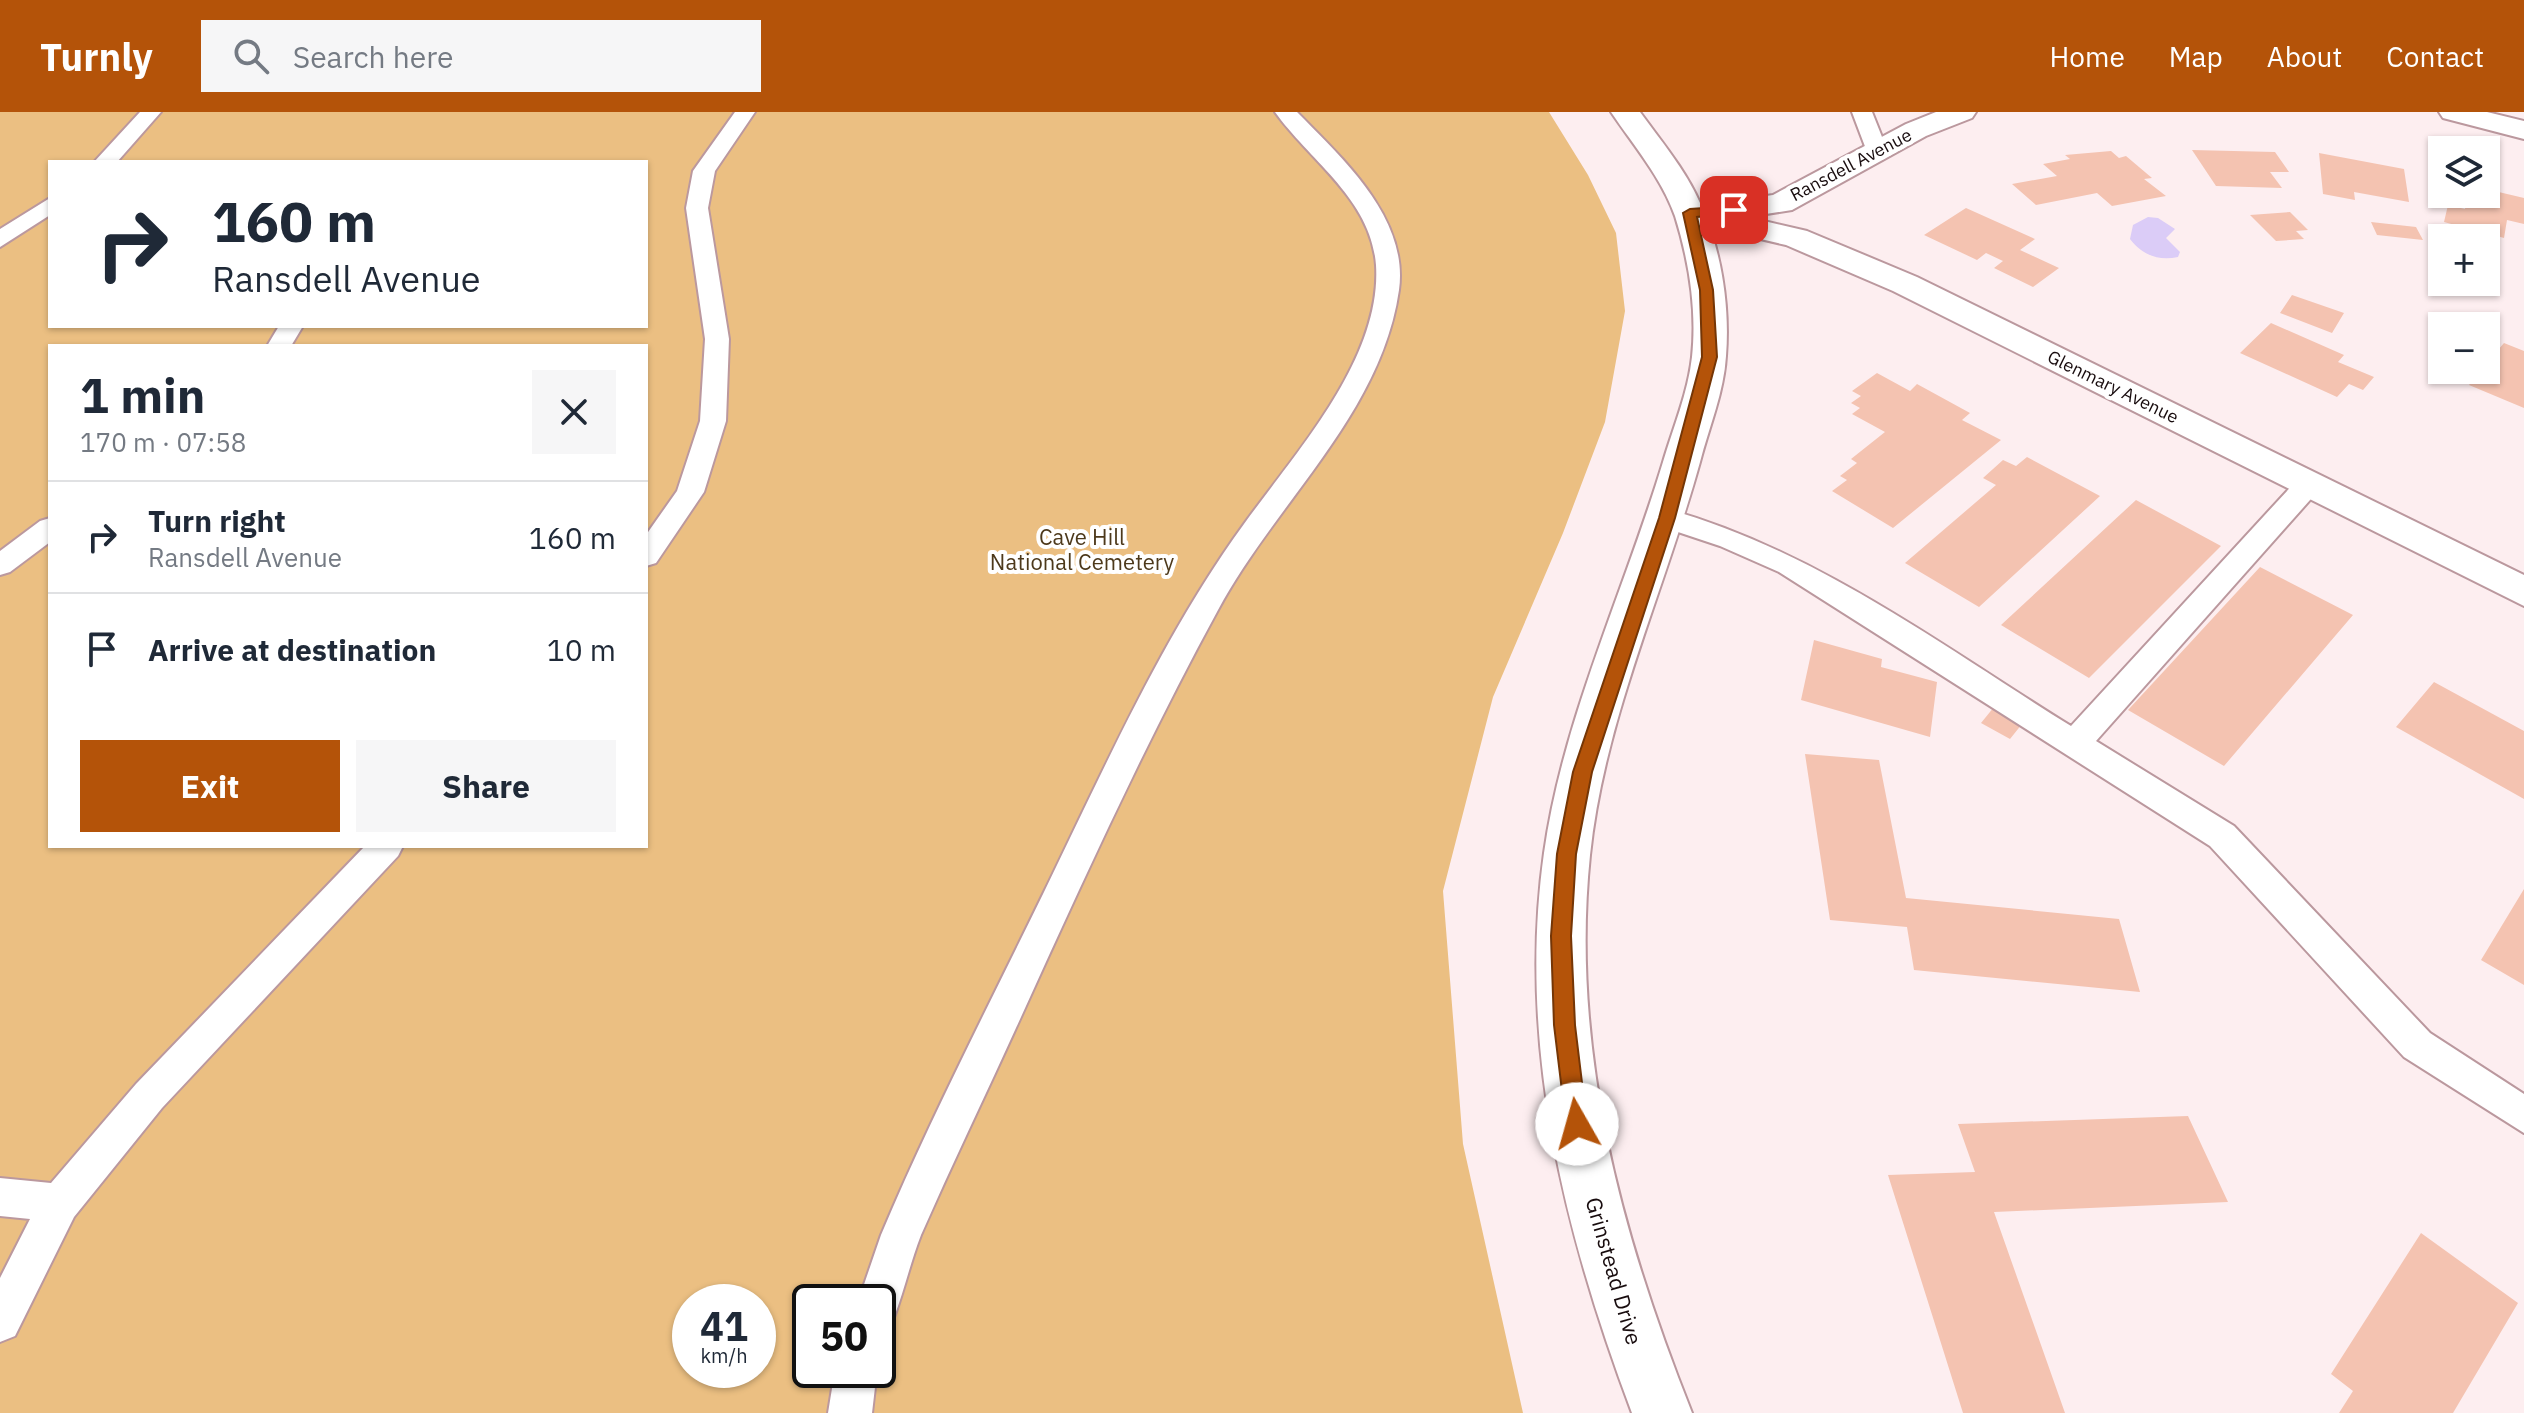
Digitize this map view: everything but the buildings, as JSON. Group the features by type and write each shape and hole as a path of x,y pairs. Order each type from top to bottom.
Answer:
{"main road":[{"name":"Grinstead Drive","path":"1625,112 1671,175 1690,213 1707,290 1709,357 1667,518 1582,772 1567,854 1561,936 1564,1025 1580,1139 1600,1232 1639,1357 1662,1413"},
{"name":"Ransdell Avenue","path":"1690,213 1781,203 1916,130 1962,112"},
{"path":"2453,112 2524,130"},
{"name":"Glenmary Avenue","path":"1690,213 1796,238 1905,284 2524,592"}],"lane":[{"path":"107,160 151,112"},
{"path":"648,553 690,492 713,421 717,339 697,208 704,171 745,112"},
{"path":"885,1284 901,1235 1148,711 1217,585 1307,464 1363,368 1387,287 1381,231 1343,172 1285,112"},
{"path":"1862,112 1877,152"},
{"path":"0,240 48,206"},
{"path":"2074,744 2308,485"},
{"path":"1667,518 1730,539 1789,565 2222,836 2417,1045 2524,1115"},
{"path":"0,565 48,529"},
{"path":"0,1321 60,1203 149,1096 384,848"},
{"path":"0,1197 60,1203"},
{"path":"850,1413 853,1388"}],"green space":[{"name":"Cave Hill National Cemetery","path":"0,112 1549,112 1588,175 1616,233 1625,311 1605,422 1563,533 1493,697 1443,891 1463,1144 1523,1413 0,1413"}],"shaded area":[{"path":"2148,217 2158,218 2175,229 2166,238 2180,252 2178,257 2151,256 2130,239 2133,225"}],"route":[{"path":"1577,1124 1564,1025 1561,936 1567,854 1582,772 1667,518 1709,357 1707,290 1690,213 1734,210"}]}
